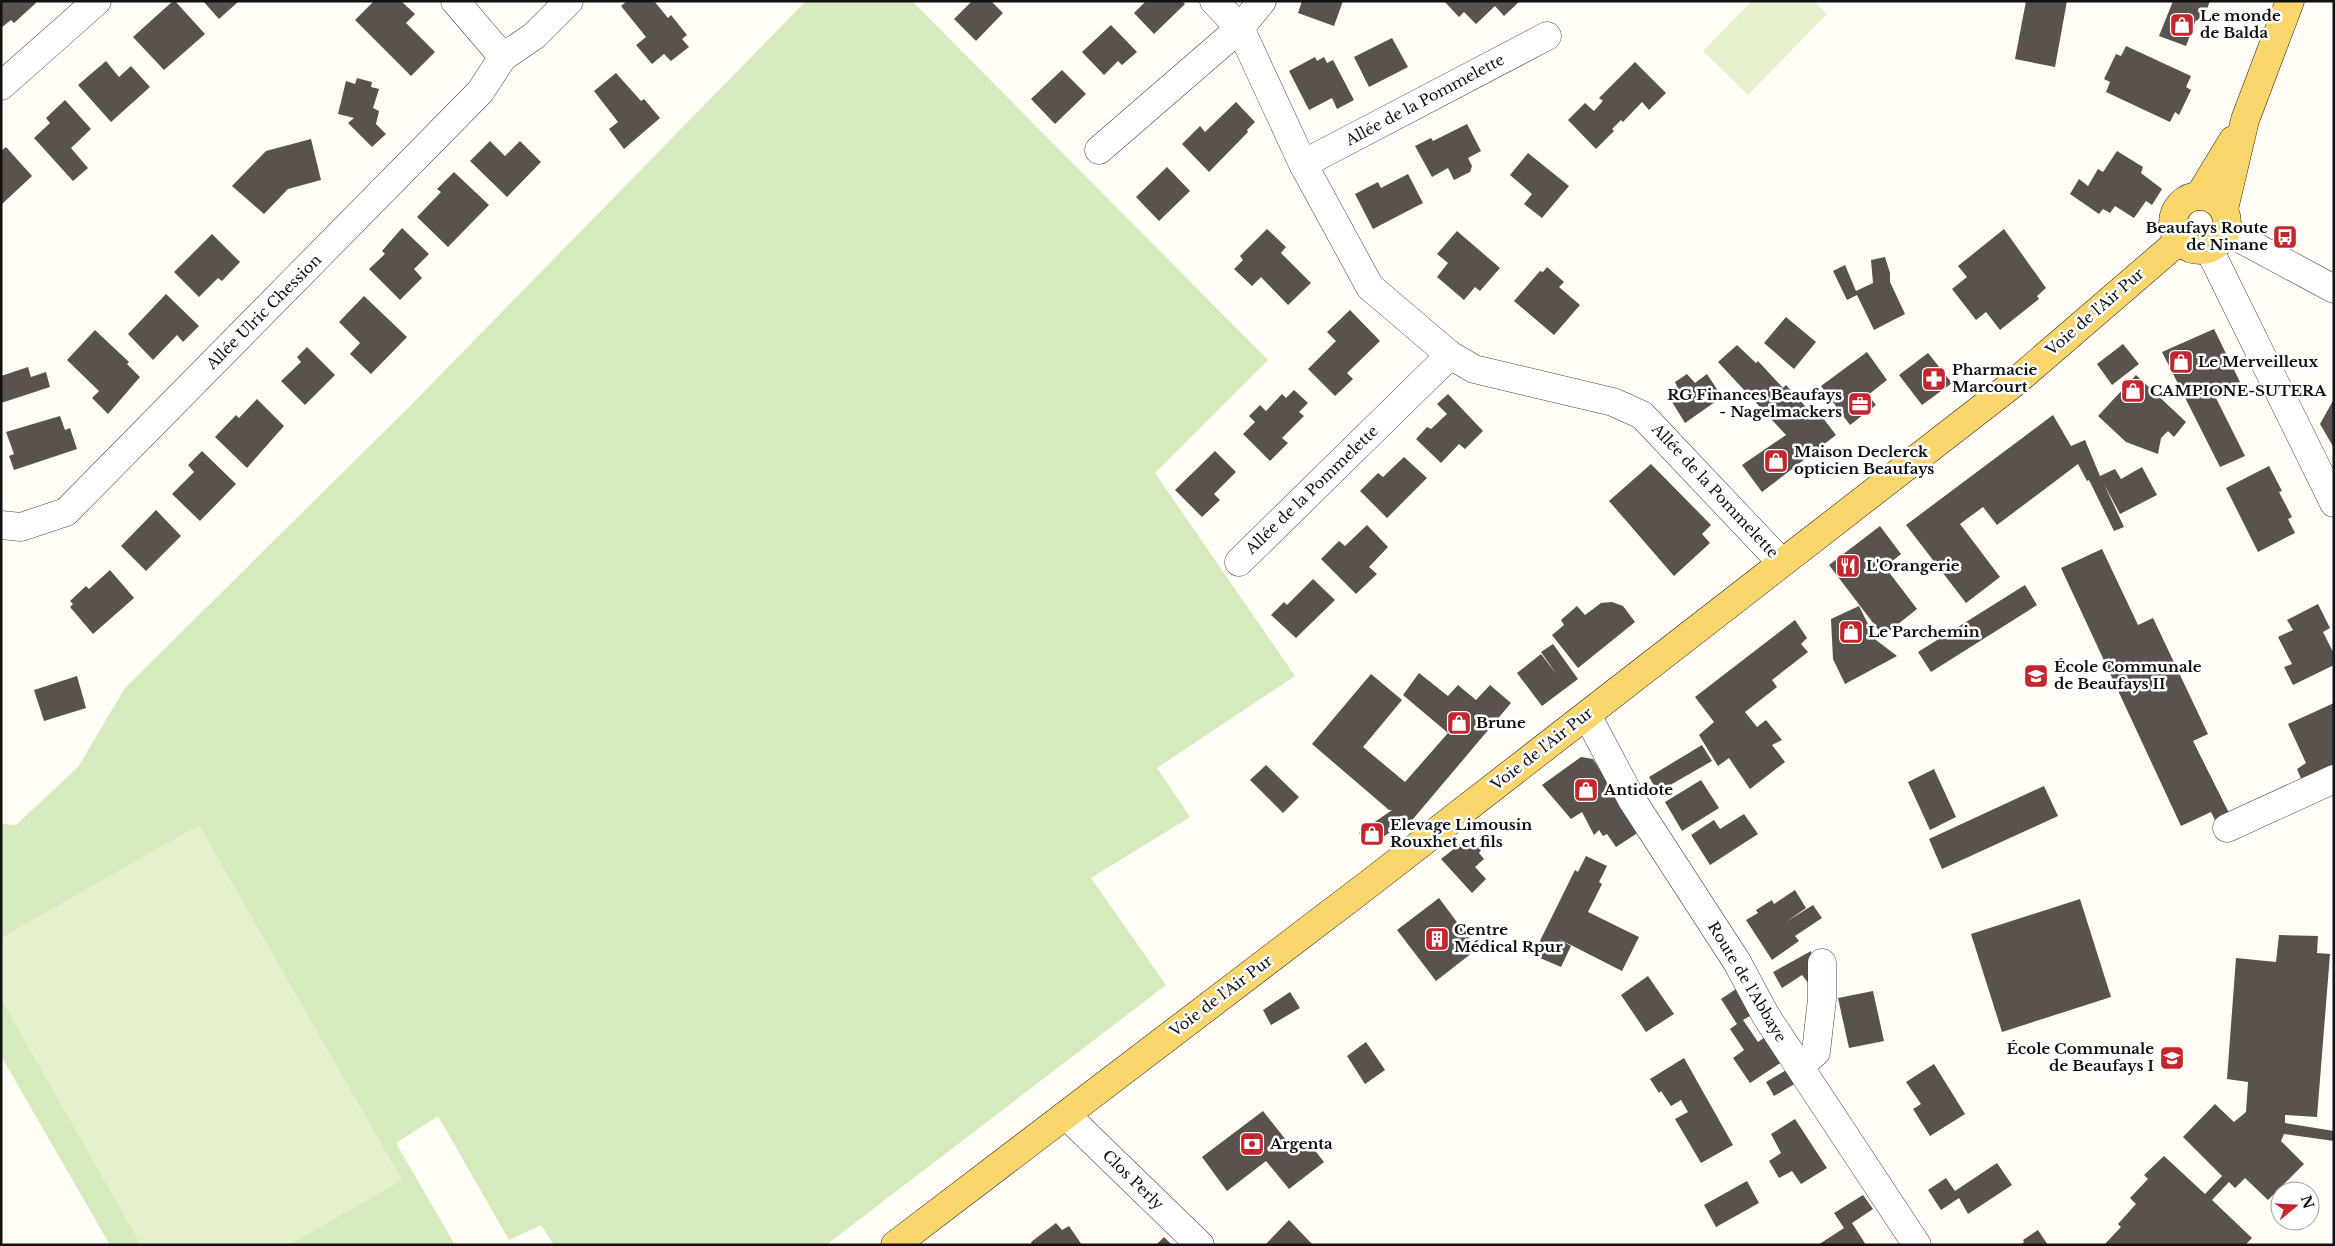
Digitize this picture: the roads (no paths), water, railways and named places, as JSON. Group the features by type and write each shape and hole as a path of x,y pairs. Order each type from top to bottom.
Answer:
{"main road":[{"path":"2220,229 2213,199 2199,196 2185,200 2176,212 2173,226 2180,240 2193,249 2220,229 2246,120 2290,1"},
{"path":"2199,196 2246,120"},
{"name":"Voie de l'Air Pur","path":"895,1245 1587,715 2014,383 2180,240"}],"street":[{"path":"1,86 97,1"},
{"path":"455,1 503,57 534,36 569,1"},
{"name":"Allée de la Pommelette","path":"1214,1 1240,28 1303,164 1370,287 1450,355 1474,369 1613,402 1642,415 1782,563"},
{"path":"1099,150 1240,28 1262,1"},
{"name":"Allée de la Pommelette","path":"1303,164 1547,36"},
{"name":"Allée Ulric Chession","path":"1,525 21,527 66,512 480,92 503,57"},
{"path":"2220,229 2334,289"},
{"path":"2220,229 2334,503"},
{"name":"Allée de la Pommelette","path":"1238,562 1450,355"},
{"name":"Route de l'Abbaye","path":"1587,715 1632,800 1737,962 1766,1016 1917,1245"},
{"path":"2227,828 2334,779"},
{"path":"1800,1066 1816,1052 1822,999 1822,963"},
{"name":"Clos Perly","path":"1066,1115 1200,1245"}],"place":[{"name":"Le monde de Balda","path":"2182,25"},
{"name":"Beaufays Route de Ninane","path":"2285,237"},
{"name":"Le Merveilleux","path":"2181,362"},
{"name":"Pharmacie Marcourt","path":"1934,379"},
{"name":"CAMPIONE-SUTERA","path":"2133,391"},
{"name":"RG Finances Beaufays - Nagelmackers","path":"1860,404"},
{"name":"Maison Declerck opticien Beaufays","path":"1776,461"},
{"name":"L'Orangerie","path":"1848,566"},
{"name":"Le Parchemin","path":"1851,632"},
{"name":"École Communale de Beaufays II","path":"2036,676"},
{"name":"Brune","path":"1459,723"},
{"name":"Antidote","path":"1586,790"},
{"name":"Elevage Limousin Rouxhet et fils","path":"1372,834"},
{"name":"Centre Médical Rpur","path":"1437,939"},
{"name":"École Communale de Beaufays I","path":"2172,1058"},
{"name":"Argenta","path":"1252,1144"}]}
